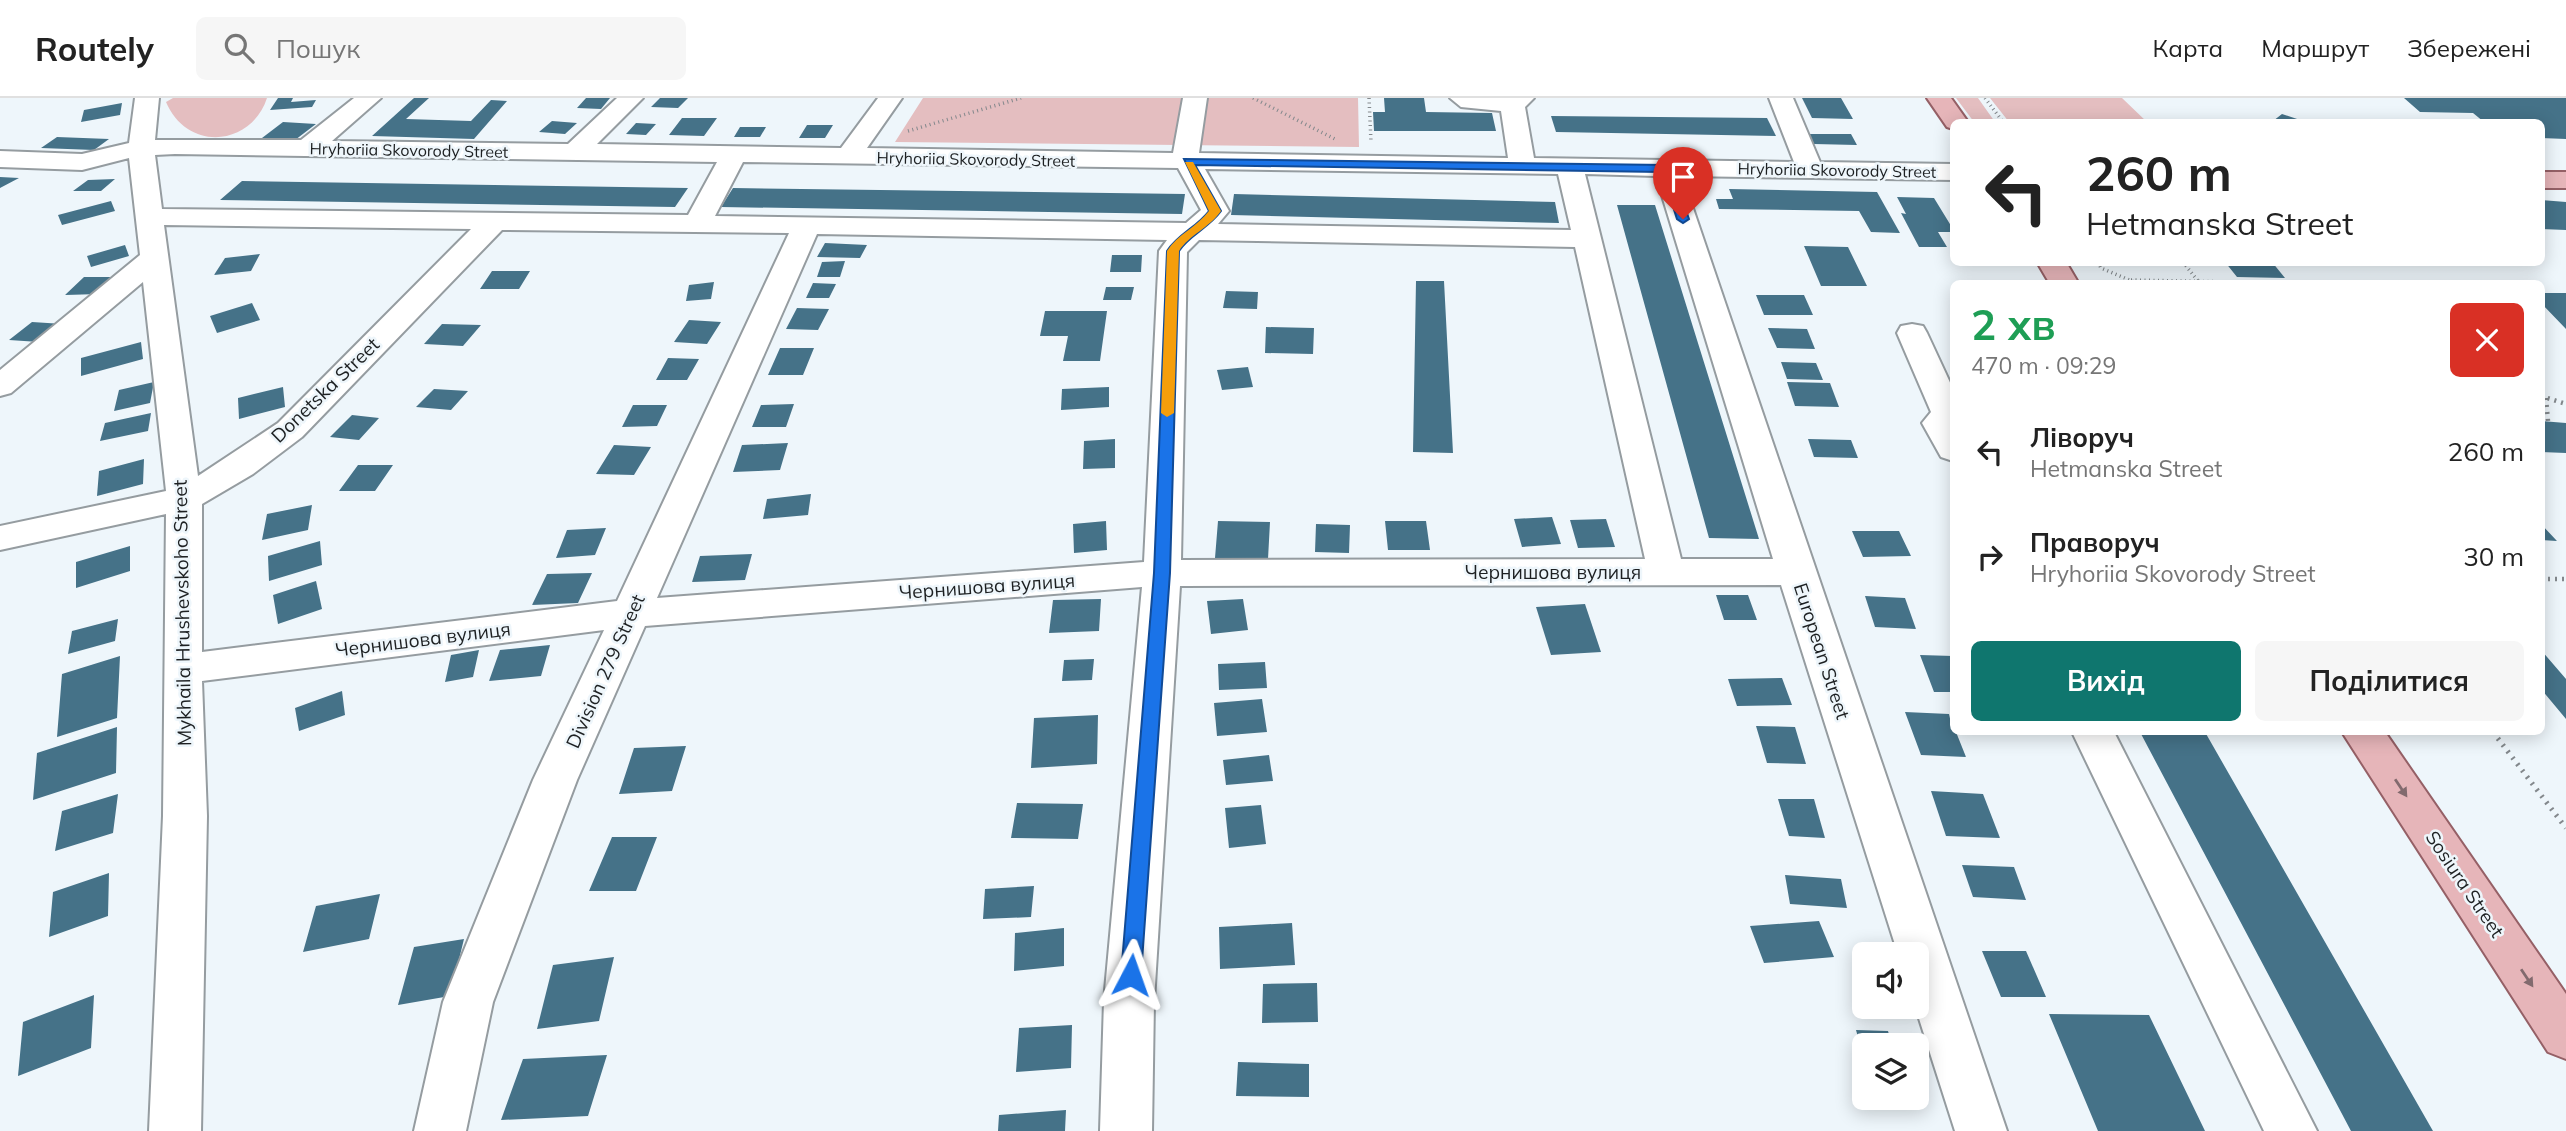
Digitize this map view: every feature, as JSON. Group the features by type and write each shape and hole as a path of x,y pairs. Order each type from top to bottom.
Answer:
{"main road":[{"path":"1939,98 1954,119"},
{"path":"2545,180 2566,180"},
{"name":"Sosiura Street","path":"2365,735 2566,1036"}],"street":[{"name":"Mykhaila Hrushevskoho Street","path":"147,98 141,148 184,499 182,669 186,816 175,1131"},
{"path":"307,148 369,98"},
{"path":"572,154 631,98"},
{"path":"852,151 890,98"},
{"path":"1126,1131 1129,1001 1162,573 1173,251 1179,242 1194,232 1215,211 1188,162 1185,148 1195,98"},
{"path":"1462,98 1470,102 1517,101 1522,166"},
{"path":"1756,98 1782,101 1810,169"},
{"name":"Hryhoriia Skovorody Street","path":"0,159 82,162 141,148 307,148 733,156 852,151 1188,162 1950,172"},
{"path":"697,224 733,156"},
{"path":"1570,167 1666,572"},
{"name":"European Street","path":"1667,169 1796,572 1981,1131"},
{"path":"148,217 1589,239"},
{"name":"Donetska Street","path":"0,538 184,499 241,466 290,430 495,221"},
{"name":"Division 279 Street","path":"440,1131 468,1002 555,780 807,225"},
{"path":"0,386 154,258"},
{"path":"1912,333 1950,412"},
{"path":"1950,415 1940,422 1950,444"},
{"name":"Чернишова вулиця","path":"182,669 631,613 1162,573 1796,572"},
{"path":"2094,735 2291,1131"}],"path":[{"path":"852,151 1021,98"},
{"path":"1253,98 1346,144"},
{"path":"1369,98 1371,150"},
{"path":"1985,98 2001,119"},
{"path":"2100,266 2131,280"},
{"path":"2186,266 2197,280"},
{"path":"2545,397 2566,404"},
{"path":"2545,403 2548,422"},
{"path":"2545,579 2566,579"},
{"path":"2495,735 2566,828"}],"shaded area":[{"path":"173,98 267,98 259,114 247,126 234,134 218,137 203,136 188,129 176,118 166,102"},
{"path":"923,98 1358,98 1359,147 895,142"},
{"path":"1956,98 1978,98 1993,119 1972,119"},
{"path":"1990,98 2122,98 2144,119 2007,119"}],"building":[{"path":"278,98 293,98 291,102 316,100 312,107 270,110"},
{"path":"414,98 429,98 406,119 471,121 491,100 507,101 474,139 372,136"},
{"path":"586,98 610,98 601,109 577,108"},
{"path":"660,98 688,98 678,108 651,107"},
{"path":"1384,98 1424,98 1426,112 1492,113 1496,131 1374,131 1373,112 1385,112"},
{"path":"1802,98 1841,98 1853,119 1812,118"},
{"path":"2404,98 2566,98 2566,139 2545,138 2545,119 2480,119 2473,113 2420,112"},
{"path":"122,103 120,115 81,122 84,110"},
{"path":"2282,114 2297,119 2276,119"},
{"path":"1551,116 1767,118 1776,136 1556,132"},
{"path":"682,118 717,118 704,136 669,135"},
{"path":"552,121 577,123 565,134 539,132"},
{"path":"283,122 316,124 295,140 262,138"},
{"path":"636,123 656,124 646,135 626,134"},
{"path":"807,125 833,125 825,138 799,138"},
{"path":"740,127 766,127 760,137 734,137"},
{"path":"1809,134 1851,134 1857,145 1814,144"},
{"path":"57,137 109,139 94,150 41,148"},
{"path":"0,177 19,178 0,188"},
{"path":"115,179 101,191 73,191 88,180"},
{"path":"242,181 688,188 675,207 220,200"},
{"path":"733,188 1185,194 1182,214 721,207"},
{"path":"1729,189 1877,192 1900,233 1871,232 1859,211 1719,209 1716,199 1733,199"},
{"path":"1234,194 1555,202 1559,223 1231,215"},
{"path":"1897,197 1934,198 1950,224 1950,232 1938,232 1947,247 1919,247 1901,213 1906,214"},
{"path":"2545,200 2566,202 2566,230 2545,229"},
{"path":"111,201 115,211 62,225 58,215"},
{"path":"1617,205 1655,205 1759,539 1709,538"},
{"path":"825,243 867,245 860,258 817,257"},
{"path":"125,245 129,256 91,267 87,256"},
{"path":"1804,246 1848,247 1867,286 1821,286"},
{"path":"260,254 251,271 214,275 225,258"},
{"path":"1112,255 1142,255 1141,272 1110,272"},
{"path":"845,261 840,277 817,277 822,262"},
{"path":"2228,266 2275,266 2285,278 2237,277"},
{"path":"492,271 530,271 519,289 480,289"},
{"path":"84,277 117,277 99,294 65,295"},
{"path":"1416,281 1444,281 1453,453 1413,452"},
{"path":"714,282 711,299 686,301 689,285"},
{"path":"813,283 836,284 829,298 806,298"},
{"path":"1106,287 1134,287 1131,300 1103,300"},
{"path":"1226,291 1258,292 1257,309 1223,308"},
{"path":"2545,293 2566,293 2566,329 2545,307"},
{"path":"1756,295 1804,295 1813,315 1764,315"},
{"path":"252,303 260,320 217,333 210,316"},
{"path":"797,308 829,309 818,330 786,329"},
{"path":"1045,311 1107,311 1100,361 1063,361 1068,336 1040,336"},
{"path":"689,320 721,322 707,344 674,342"},
{"path":"32,322 63,324 39,342 9,340"},
{"path":"442,324 481,325 463,346 424,344"},
{"path":"1266,327 1314,328 1313,354 1265,353"},
{"path":"1768,328 1807,329 1815,349 1777,348"},
{"path":"141,342 143,359 81,376 81,358"},
{"path":"780,348 814,348 803,375 768,375"},
{"path":"668,358 699,359 687,380 656,380"},
{"path":"1781,362 1816,363 1823,380 1787,379"},
{"path":"1248,367 1253,387 1222,390 1217,370"},
{"path":"154,382 150,403 114,411 119,390"},
{"path":"1787,382 1830,383 1839,407 1795,406"},
{"path":"283,387 285,407 239,419 238,398"},
{"path":"1109,387 1109,407 1061,410 1062,389"},
{"path":"434,389 468,391 451,410 416,407"},
{"path":"794,404 786,427 752,427 761,405"},
{"path":"633,405 667,405 657,426 622,427"},
{"path":"151,413 148,431 100,441 105,423"},
{"path":"352,415 379,418 359,440 330,437"},
{"path":"2545,421 2566,423 2566,453 2545,452"},
{"path":"1115,439 1115,468 1083,469 1084,441"},
{"path":"1808,439 1851,440 1858,458 1814,457"},
{"path":"788,443 780,470 733,472 742,445"},
{"path":"614,445 651,447 634,475 596,474"},
{"path":"144,459 143,484 97,496 99,471"},
{"path":"358,465 393,465 375,491 339,491"},
{"path":"811,494 808,515 763,519 767,499"},
{"path":"312,505 308,530 262,540 267,514"},
{"path":"1552,517 1561,544 1522,547 1514,519"},
{"path":"1606,519 1615,547 1578,548 1570,520"},
{"path":"1106,521 1107,550 1074,553 1073,524"},
{"path":"1218,521 1270,522 1268,559 1215,558"},
{"path":"1385,521 1426,521 1430,550 1388,550"},
{"path":"1316,524 1350,525 1349,553 1315,552"},
{"path":"606,528 595,555 556,558 567,530"},
{"path":"2545,528 2557,541 2545,540"},
{"path":"1852,531 1899,531 1911,556 1863,557"},
{"path":"320,541 322,565 269,581 268,556"},
{"path":"130,546 130,571 76,588 76,562"},
{"path":"752,554 745,580 692,582 700,556"},
{"path":"592,573 578,603 532,605 547,574"},
{"path":"316,581 322,609 278,624 273,595"},
{"path":"1716,595 1748,595 1757,620 1724,620"},
{"path":"1865,596 1905,598 1916,629 1875,627"},
{"path":"1101,599 1099,631 1049,633 1053,600"},
{"path":"1243,599 1248,630 1211,634 1207,601"},
{"path":"1585,604 1601,652 1551,655 1536,607"},
{"path":"118,619 115,641 68,654 72,631"},
{"path":"550,645 541,676 489,681 500,650"},
{"path":"479,650 473,677 445,682 451,655"},
{"path":"1920,655 1950,656 1950,692 1934,692"},
{"path":"2545,655 2566,679 2566,719 2545,694"},
{"path":"120,656 117,718 57,737 62,674"},
{"path":"1094,659 1092,680 1062,681 1064,660"},
{"path":"1265,662 1267,688 1219,690 1218,664"},
{"path":"1782,678 1792,705 1737,706 1728,679"},
{"path":"342,691 345,715 299,731 295,708"},
{"path":"1262,699 1267,732 1217,736 1214,703"},
{"path":"1905,712 1949,714 1950,735 1957,735 1966,757 1921,755"},
{"path":"1098,715 1097,764 1031,768 1034,718"},
{"path":"1756,726 1795,727 1806,764 1767,763"},
{"path":"117,727 116,773 33,800 37,753"},
{"path":"2142,735 2207,735 2433,1131 2351,1131"},
{"path":"686,746 672,791 619,794 634,748"},
{"path":"1269,755 1273,781 1226,785 1223,760"},
{"path":"1931,791 1983,794 2000,838 1946,836"},
{"path":"118,794 113,833 55,851 62,811"},
{"path":"1778,799 1814,799 1825,838 1789,836"},
{"path":"1017,803 1083,804 1078,839 1011,838"},
{"path":"1261,805 1266,844 1229,848 1225,808"},
{"path":"612,837 657,837 636,891 589,891"},
{"path":"1962,865 2014,867 2026,900 1973,897"},
{"path":"109,873 108,916 49,937 53,892"},
{"path":"1785,875 1841,879 1847,908 1790,904"},
{"path":"1034,886 1031,917 983,919 985,889"},
{"path":"380,894 369,939 303,952 316,906"},
{"path":"1819,921 1834,957 1764,963 1750,926"},
{"path":"1292,923 1295,965 1220,969 1219,927"},
{"path":"1064,928 1064,966 1014,971 1015,933"},
{"path":"464,939 450,996 398,1005 414,947"},
{"path":"1982,951 2026,951 2046,997 2001,997"},
{"path":"614,957 599,1021 537,1029 553,965"},
{"path":"1317,983 1318,1022 1262,1023 1263,984"},
{"path":"94,995 91,1048 18,1076 23,1022"},
{"path":"2049,1014 2149,1015 2205,1131 2098,1131"},
{"path":"1072,1025 1071,1068 1016,1072 1019,1028"},
{"path":"1856,1030 1889,1033 1857,1033"},
{"path":"607,1055 588,1116 501,1120 523,1059"},
{"path":"1238,1062 1309,1064 1309,1097 1236,1096"},
{"path":"1066,1110 1065,1131 998,1131 999,1115"}],"slow traffic":[{"path":"1167,413 1173,251 1179,242 1206,223 1215,211 1189,164"}],"route":[{"path":"1131,975 1162,573 1173,251 1179,242 1206,223 1215,211 1188,162 1667,169 1683,219"}]}
